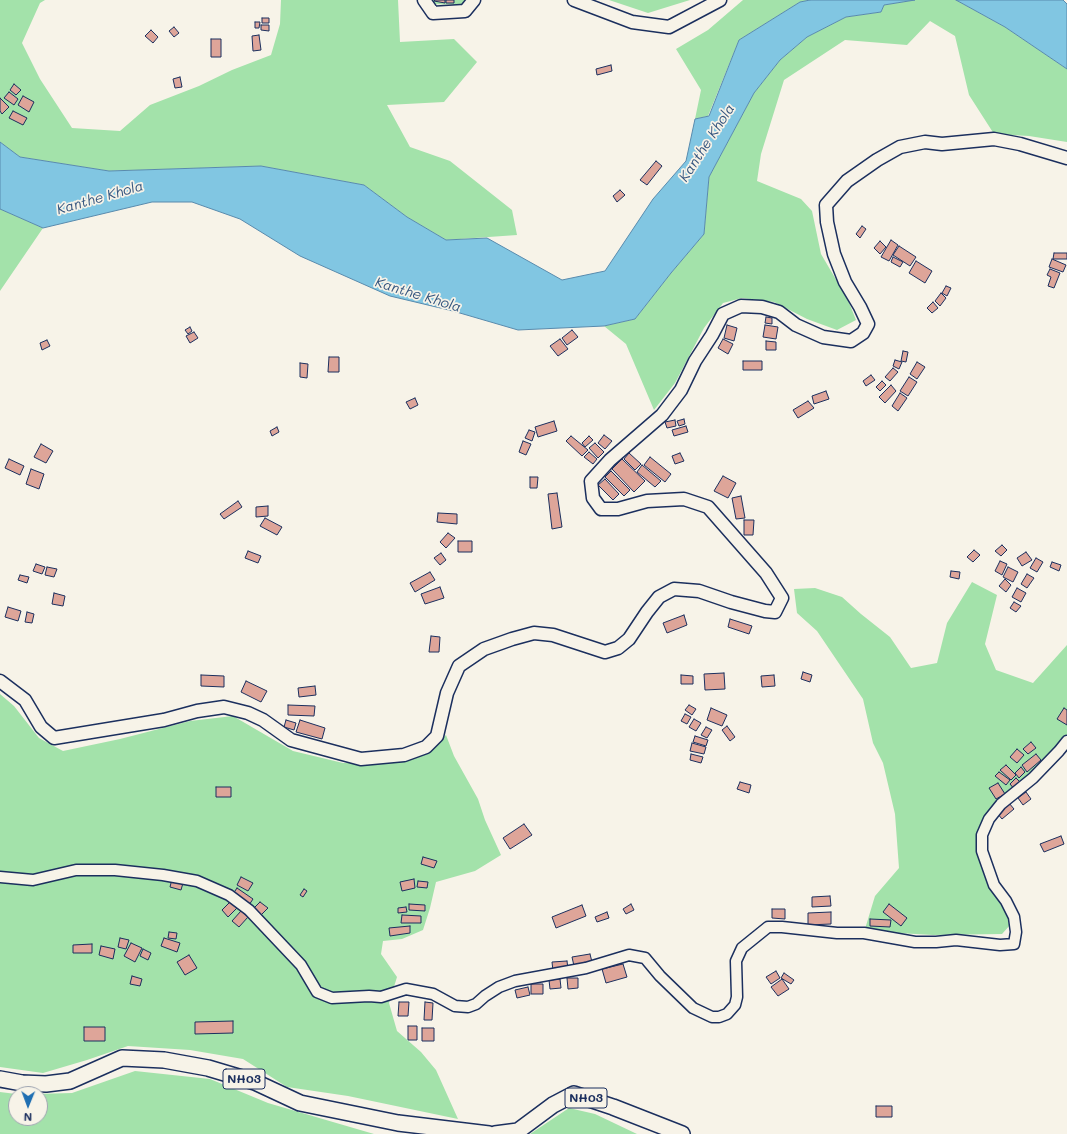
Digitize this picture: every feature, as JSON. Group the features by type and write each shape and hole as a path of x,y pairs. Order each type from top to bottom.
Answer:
{"main road":[{"name":"NH03","path":"0,1079 22,1083 46,1084 70,1081 122,1058 164,1060 208,1068 255,1082 300,1103 398,1123 488,1134"},
{"name":"NH03","path":"495,1134 518,1131 553,1105 574,1094 613,1107 682,1134"}],"street":[{"path":"424,0 433,13 465,11 474,0"},
{"path":"574,0 632,22 669,27 720,0"},
{"path":"0,681 25,700 41,727 54,738 164,720 197,711 224,707 248,713 263,720 291,740 361,759 404,755 426,747 436,736 447,693 459,666 484,649 512,639 534,633 553,635 605,652 618,648 629,640 647,612 659,597 674,589 699,591 731,602 765,611 775,612 782,598 766,573 708,507 684,499 647,501 618,510 601,509 593,498 591,481 610,460 662,415 681,390 695,361 712,335 723,314 741,306 762,307 778,312 796,325 824,337 851,341 863,333 868,324 845,282 834,254 827,222 826,204 847,181 877,160 900,148 925,142 942,144 994,139 1020,144 1067,158"},
{"path":"0,877 34,880 76,870 107,870 163,875 197,881 230,895 248,910 301,965 317,992 332,998 381,997 406,989 433,994 455,1006 468,1007 476,1004 499,987 515,981 586,968 629,955 645,958 660,976 693,1008 712,1017 719,1017 727,1014 735,1005 737,997 736,961 742,948 768,927 782,927 837,933 864,933 915,942 956,940 1000,945 1014,944 1016,932 1014,917 1006,901 994,885 982,851 982,835 989,819 1001,804 1033,778 1067,741"}],"green space":[{"path":"0,0 45,0 40,3 22,43 40,79 72,128 120,131 150,105 271,55 280,24 281,0 398,0 400,42 454,39 477,62 444,102 387,105 410,147 450,161 512,210 517,235 446,240 407,217 364,185 261,166 109,171 20,157 0,142"},
{"path":"431,0 465,0 461,5 432,4"},
{"path":"609,0 690,0 648,13"},
{"path":"743,0 810,0 800,2 739,40 708,116 695,119 701,90 676,49 708,30"},
{"path":"915,0 956,0 1005,27 1067,69 1067,142 1029,136 994,134 969,95 955,36 930,21 907,45 845,40 784,80 761,154 757,181 801,199 812,211 821,254 848,300 856,320 837,330 807,319 774,302 742,298 723,303 704,328 675,383 654,410 626,344 604,326 635,319 704,234 709,177 754,93 780,60 807,37 846,17 881,12 884,5"},
{"path":"0,209 43,228 0,291"},
{"path":"972,582 997,595 985,644 996,670 1033,683 1067,645 1067,734 1040,766 992,808 982,822 976,845 983,867 1009,912 1011,924 1002,934 933,935 865,929 875,896 899,868 895,814 883,763 873,743 863,699 817,631 797,613 794,589 815,588 842,597 890,637 911,668 937,663 947,623"},
{"path":"0,694 14,706 39,738 63,751 120,739 190,721 233,716 293,751 343,763 405,762 429,751 446,735 454,756 478,799 485,820 501,855 475,871 436,882 423,930 402,939 383,941 381,954 397,977 389,1003 397,1031 421,1052 436,1070 458,1119 348,1096 287,1087 243,1059 190,1050 128,1046 43,1073 0,1067"},
{"path":"135,1071 210,1079 268,1103 374,1134 0,1134 0,1092 8,1093 8,1126 48,1126 48,1094 72,1093"},
{"path":"569,1108 595,1114 637,1134 530,1134"}],"water":[{"name":"Kanthe Khola","path":"810,0 915,0 884,5 881,12 846,17 807,37 780,60 754,93 709,177 704,234 635,319 604,326 518,330 453,311 390,296 300,256 240,219 192,202 152,202 43,228 0,209 0,142 20,157 109,171 261,166 364,185 407,217 446,240 487,238 562,280 605,271 653,199 686,161 695,119 709,116 739,40 800,2"},
{"path":"956,0 1063,0 1067,4 1067,69 1005,27"}],"building":[{"path":"445,0 445,3 434,1"},
{"path":"446,0 454,0 454,3 446,3"},
{"path":"262,18 269,18 269,23 262,23"},
{"path":"255,22 260,22 259,28 255,28"},
{"path":"261,25 269,25 269,31 261,30"},
{"path":"174,27 179,33 174,37 169,31"},
{"path":"151,30 158,37 153,43 145,36"},
{"path":"259,35 261,50 253,51 252,36"},
{"path":"211,39 221,39 221,57 211,57"},
{"path":"611,65 612,71 597,75 596,69"},
{"path":"180,77 182,87 175,88 173,79"},
{"path":"14,84 21,90 16,95 10,90"},
{"path":"9,92 18,99 14,105 4,98"},
{"path":"23,96 34,102 29,112 18,105"},
{"path":"0,98 9,107 2,114 0,111"},
{"path":"13,111 27,118 23,125 9,118"},
{"path":"656,161 662,166 647,185 640,180"},
{"path":"620,190 625,195 617,202 613,196"},
{"path":"862,226 866,229 860,238 856,234"},
{"path":"891,240 898,245 889,261 881,257"},
{"path":"880,241 886,247 880,254 874,248"},
{"path":"899,246 916,257 910,266 893,255"},
{"path":"1054,253 1067,253 1067,259 1053,259"},
{"path":"893,257 903,262 900,267 891,262"},
{"path":"1052,259 1066,265 1063,272 1049,267"},
{"path":"916,261 932,271 925,283 909,273"},
{"path":"1050,269 1060,273 1054,288 1048,286 1051,277 1047,275"},
{"path":"946,286 951,288 947,296 942,293"},
{"path":"941,293 946,298 940,306 935,301"},
{"path":"933,302 938,308 932,313 927,308"},
{"path":"766,317 772,318 772,324 765,323"},
{"path":"727,325 737,328 734,341 724,338"},
{"path":"765,325 778,327 776,339 763,337"},
{"path":"190,327 192,331 188,334 185,330"},
{"path":"572,330 578,337 567,345 562,338"},
{"path":"194,332 198,338 190,343 186,336"},
{"path":"560,339 568,349 558,356 550,346"},
{"path":"723,339 733,344 728,354 718,348"},
{"path":"47,340 50,346 42,350 40,343"},
{"path":"766,341 776,342 776,350 766,350"},
{"path":"903,351 908,352 906,362 901,361"},
{"path":"329,357 339,357 339,372 328,372"},
{"path":"895,360 902,362 899,369 893,366"},
{"path":"743,361 762,361 762,370 743,370"},
{"path":"917,362 925,367 917,379 910,374"},
{"path":"300,363 308,364 307,378 300,377"},
{"path":"893,368 898,372 890,381 885,377"},
{"path":"871,375 875,380 866,386 863,381"},
{"path":"909,377 917,382 908,396 900,391"},
{"path":"882,381 886,385 880,391 876,387"},
{"path":"891,385 896,391 885,403 879,397"},
{"path":"826,391 829,399 814,404 812,396"},
{"path":"900,393 907,398 898,411 892,406"},
{"path":"415,398 418,405 410,409 406,402"},
{"path":"808,401 814,408 798,418 793,410"},
{"path":"684,419 685,424 679,426 677,421"},
{"path":"675,420 676,426 667,428 665,422"},
{"path":"554,421 557,431 538,437 535,427"},
{"path":"686,426 688,432 674,436 672,430"},
{"path":"277,427 279,432 272,436 270,431"},
{"path":"529,430 535,432 532,441 525,438"},
{"path":"604,435 612,441 605,449 598,443"},
{"path":"571,436 588,450 582,456 566,441"},
{"path":"589,436 593,440 585,447 582,443"},
{"path":"523,441 531,444 526,455 519,452"},
{"path":"595,443 604,452 598,458 589,448"},
{"path":"41,444 53,451 46,463 34,457"},
{"path":"589,452 597,459 593,464 584,457"},
{"path":"629,453 641,464 635,470 624,459"},
{"path":"680,453 684,461 675,464 672,456"},
{"path":"650,457 671,474 665,482 644,465"},
{"path":"9,459 24,466 20,475 5,468"},
{"path":"622,459 645,481 634,492 612,469"},
{"path":"642,465 661,481 655,487 637,472"},
{"path":"31,469 44,474 39,489 26,484"},
{"path":"611,471 630,490 624,496 605,477"},
{"path":"723,476 736,483 728,498 714,491"},
{"path":"530,477 538,477 537,488 530,488"},
{"path":"605,479 619,494 613,500 598,485"},
{"path":"557,493 562,527 552,529 548,494"},
{"path":"741,496 745,518 736,519 732,498"},
{"path":"238,501 242,507 224,519 220,514"},
{"path":"268,506 268,516 256,517 256,507"},
{"path":"438,513 457,514 457,524 437,522"},
{"path":"265,518 282,527 277,535 260,526"},
{"path":"744,520 754,520 753,535 744,535"},
{"path":"448,533 455,538 446,548 440,542"},
{"path":"458,541 472,541 472,552 458,552"},
{"path":"1002,545 1007,550 1001,556 995,551"},
{"path":"974,550 980,555 973,562 967,557"},
{"path":"248,551 261,556 258,563 245,558"},
{"path":"1026,552 1032,560 1022,566 1017,558"},
{"path":"441,553 446,560 440,565 434,558"},
{"path":"1036,558 1043,562 1037,572 1030,568"},
{"path":"1000,561 1007,564 1002,575 995,571"},
{"path":"1052,562 1061,565 1059,571 1050,567"},
{"path":"36,564 45,567 42,574 33,571"},
{"path":"47,567 57,569 54,577 45,575"},
{"path":"1008,567 1018,572 1013,582 1003,577"},
{"path":"951,571 960,572 959,579 950,577"},
{"path":"430,572 435,580 415,592 410,583"},
{"path":"1027,574 1034,578 1027,588 1021,584"},
{"path":"20,575 29,577 27,583 18,580"},
{"path":"1005,579 1011,585 1006,592 999,586"},
{"path":"440,587 444,598 425,604 421,594"},
{"path":"1017,588 1026,593 1021,602 1012,597"},
{"path":"54,593 65,596 63,606 52,604"},
{"path":"1014,602 1021,606 1016,612 1010,608"},
{"path":"8,607 21,611 18,621 5,617"},
{"path":"27,612 34,614 32,623 25,622"},
{"path":"684,615 687,625 667,633 663,623"},
{"path":"730,619 752,626 749,634 728,627"},
{"path":"431,636 440,637 439,652 429,652"},
{"path":"803,672 812,675 810,682 801,679"},
{"path":"724,673 725,689 705,690 704,674"},
{"path":"201,675 224,676 224,687 201,686"},
{"path":"681,675 693,676 693,684 681,684"},
{"path":"774,675 775,686 762,687 761,676"},
{"path":"246,681 267,691 261,702 241,692"},
{"path":"315,686 316,695 299,697 298,688"},
{"path":"288,705 315,706 314,716 288,715"},
{"path":"689,705 696,709 692,715 685,710"},
{"path":"711,708 727,715 722,726 707,720"},
{"path":"1064,708 1067,710 1067,725 1057,719"},
{"path":"685,714 691,717 687,724 681,721"},
{"path":"694,719 701,723 696,731 689,727"},
{"path":"286,720 296,723 294,730 284,727"},
{"path":"300,720 325,728 322,739 296,732"},
{"path":"727,726 735,737 730,741 722,730"},
{"path":"706,727 712,730 707,738 701,735"},
{"path":"695,736 708,740 706,746 693,742"},
{"path":"1031,742 1036,748 1028,754 1023,749"},
{"path":"692,743 706,747 704,754 690,751"},
{"path":"1017,749 1024,755 1017,763 1010,757"},
{"path":"691,754 703,757 701,763 690,760"},
{"path":"1036,754 1041,760 1027,772 1022,765"},
{"path":"1006,765 1016,775 1011,780 1000,770"},
{"path":"1021,767 1025,772 1019,778 1015,773"},
{"path":"999,772 1010,780 1006,785 995,776"},
{"path":"1016,778 1021,783 1015,790 1010,784"},
{"path":"740,782 751,785 749,793 737,789"},
{"path":"998,783 1005,794 996,799 989,788"},
{"path":"216,787 231,787 231,797 216,797"},
{"path":"1026,792 1031,799 1023,805 1018,798"},
{"path":"1009,803 1014,809 1002,819 997,813"},
{"path":"524,824 532,835 510,849 503,838"},
{"path":"1061,836 1064,844 1044,852 1040,844"},
{"path":"423,857 437,861 434,868 421,864"},
{"path":"241,877 253,883 248,891 237,885"},
{"path":"172,879 183,883 181,890 170,887"},
{"path":"414,879 415,888 402,891 400,882"},
{"path":"418,881 428,882 427,888 417,887"},
{"path":"237,888 253,899 249,905 233,894"},
{"path":"304,889 307,891 303,897 300,895"},
{"path":"830,896 831,906 812,907 812,897"},
{"path":"231,901 238,907 228,917 222,910"},
{"path":"260,902 268,908 261,915 254,908"},
{"path":"409,904 425,905 425,911 409,910"},
{"path":"631,904 634,910 626,914 623,909"},
{"path":"889,904 907,918 901,926 883,912"},
{"path":"582,905 586,916 556,928 552,917"},
{"path":"406,907 407,912 398,913 398,908"},
{"path":"772,909 785,909 785,919 772,918"},
{"path":"241,911 248,917 239,927 232,921"},
{"path":"607,912 609,918 597,922 595,917"},
{"path":"831,912 831,924 808,925 808,913"},
{"path":"402,915 421,916 421,923 401,923"},
{"path":"870,919 891,920 890,927 870,926"},
{"path":"410,926 410,933 390,936 389,928"},
{"path":"169,932 177,933 176,939 168,938"},
{"path":"120,938 129,940 126,949 118,947"},
{"path":"164,938 180,943 177,952 161,946"},
{"path":"131,943 142,948 135,962 124,956"},
{"path":"92,944 92,953 73,953 73,945"},
{"path":"101,946 115,949 113,959 99,955"},
{"path":"143,949 151,953 148,960 140,956"},
{"path":"590,954 592,962 574,966 572,957"},
{"path":"189,955 197,968 185,975 177,962"},
{"path":"567,961 568,969 553,971 552,962"},
{"path":"623,964 627,977 606,983 602,969"},
{"path":"776,971 780,978 771,984 766,977"},
{"path":"784,973 794,980 791,984 781,978"},
{"path":"132,976 142,979 140,986 130,984"},
{"path":"567,978 578,978 578,988 568,989"},
{"path":"560,979 561,988 550,989 549,980"},
{"path":"782,979 789,989 778,996 771,987"},
{"path":"531,984 543,984 543,994 531,994"},
{"path":"528,987 530,995 517,998 515,990"},
{"path":"399,1002 409,1002 408,1016 398,1016"},
{"path":"425,1002 433,1003 432,1020 424,1020"},
{"path":"233,1021 233,1033 195,1034 195,1022"},
{"path":"408,1026 417,1026 417,1040 408,1040"},
{"path":"84,1027 105,1027 105,1041 84,1041"},
{"path":"422,1028 434,1028 434,1041 422,1041"},
{"path":"876,1106 892,1106 892,1117 876,1117"}]}
